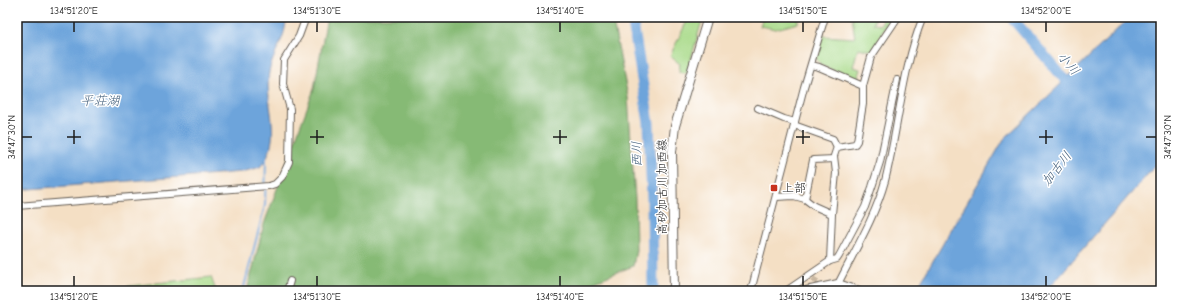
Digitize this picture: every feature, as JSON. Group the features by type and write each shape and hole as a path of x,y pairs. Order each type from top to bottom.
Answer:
{"main road":[{"name":"高砂加古川加西線","path":"674,291 672,152 675,126 708,17"},
{"path":"806,291 840,284 859,291"}],"street":[{"path":"17,206 269,186 275,184 282,177 289,162 290,109 283,84 284,60 299,36 306,17"},
{"path":"751,291 795,123 825,17"},
{"path":"837,146 855,144 857,141 863,104 864,86 871,57 898,17"},
{"path":"832,291 840,284 870,223 878,203 893,143 906,71 923,17"},
{"path":"811,65 864,86"},
{"path":"786,291 839,256 865,207 880,162 897,80"},
{"path":"758,108 833,139 837,146 834,160 836,173 827,263 818,276"},
{"path":"806,198 813,160 834,160"},
{"path":"776,197 794,196 806,198 814,206 832,214"},
{"path":"287,291 290,281"}],"green space":[{"path":"327,17 612,17 628,97 635,199 636,250 633,266 588,284 584,291 250,291 248,287 264,224 314,89"},
{"path":"689,17 703,17 687,73 679,72 680,64 670,56"},
{"path":"763,17 786,17 798,19 798,23 776,29 760,26"},
{"path":"852,17 875,17 873,24 880,25 885,17 890,17 873,51 858,48 853,67 860,69 857,81 821,65 816,58 822,36 855,38"},
{"path":"1050,17 1088,17 1069,21"},
{"path":"211,277 216,291 111,291 112,288"}],"water":[{"name":"平荘湖","path":"17,17 286,17 286,24 282,38 269,72 268,83 272,117 272,139 270,150 264,162 260,167 242,172 17,190"},
{"name":"加古川","path":"1130,17 1161,17 1161,159 1046,291 914,291 1004,139"}],"waterway":[{"name":"西川","path":"632,17 649,123 653,291"},
{"name":"小川","path":"1011,17 1075,91"},
{"path":"243,291 265,205 266,156"}],"tunnel":[{"path":"809,291 818,276"}],"place":[{"name":"上部","path":"774,188"}]}
